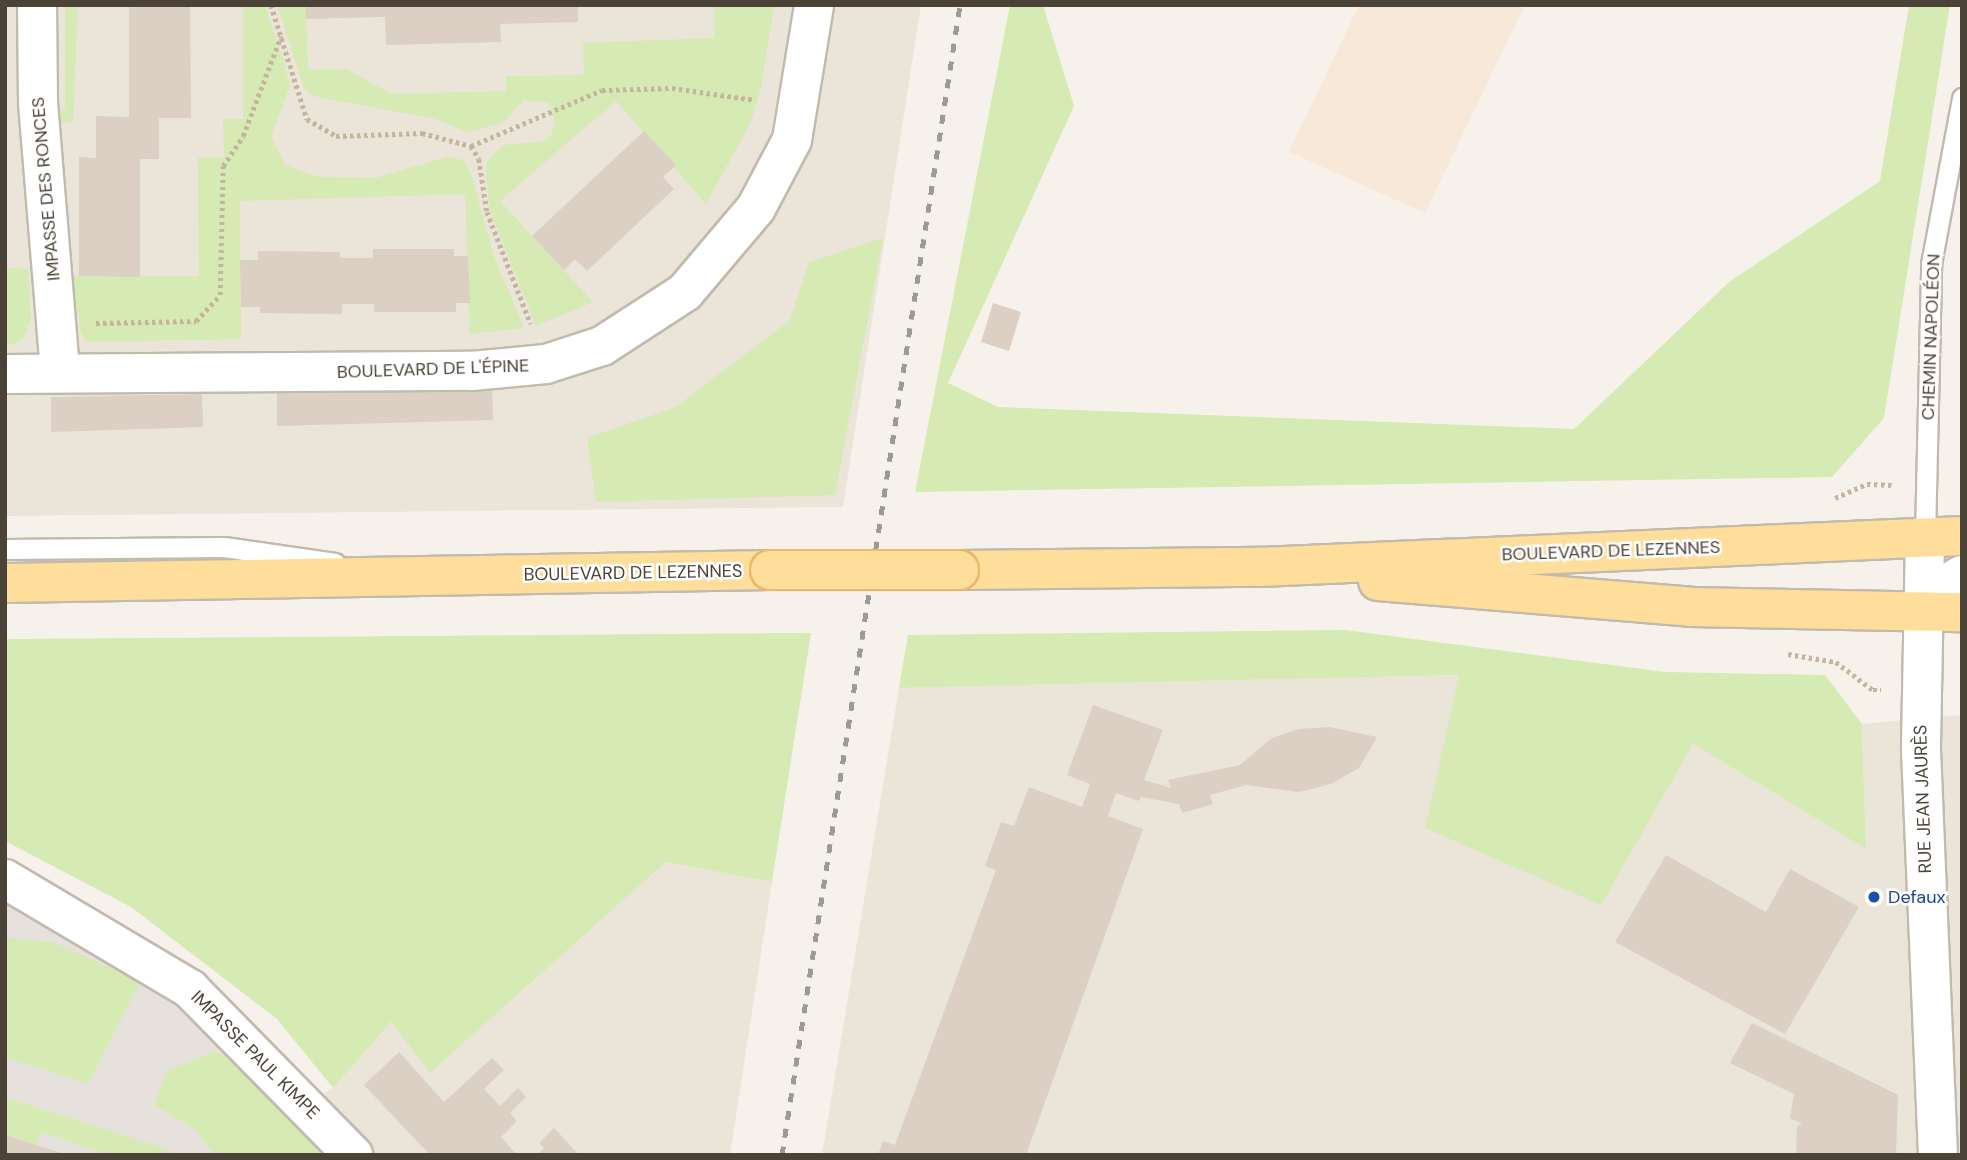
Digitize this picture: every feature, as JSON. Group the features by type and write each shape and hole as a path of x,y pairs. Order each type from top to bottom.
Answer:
{"main road":[{"name":"BOULEVARD DE LEZENNES","path":"5,583 770,570 1261,567 1944,537"},
{"name":"BOULEVARD DE LEZENNES","path":"1261,567 1394,583 1691,607 1962,612"}],"street":[{"name":"IMPASSE DES RONCES","path":"37,5 38,103 60,372"},
{"name":"BOULEVARD DE L'ÉPINE","path":"5,374 472,371 546,364 576,357 626,334 685,292 709,268 773,181 792,140 814,5"},
{"name":"RUE JEAN JAURÈS","path":"1938,1155 1921,764 1922,612 1944,537"},
{"path":"1922,612 1936,590 1962,575"},
{"name":"IMPASSE PAUL KIMPE","path":"5,879 190,989 353,1155"}],"lane":[{"name":"CHEMIN NAPOLÉON","path":"1944,537 1931,264 1962,98"},
{"path":"5,549 224,547 423,577"}],"path":[{"path":"271,5 307,119 335,136 422,133 471,146 602,90 672,88 797,107"},
{"path":"57,322 196,321 220,295 222,166 243,136 281,36"},
{"path":"471,146 479,159 487,212 546,364"},
{"path":"1835,498 1867,484 1879,485"},
{"path":"1831,661 1873,690"}],"shaded area":[{"path":"5,5 921,5 843,507 5,516"},
{"path":"1359,5 1525,5 1425,213 1289,152"},
{"path":"1460,675 1693,744 1866,849 1862,724 1962,715 1962,1155 822,1155 899,688"},
{"path":"5,862 362,1155 5,1155"},
{"path":"666,862 772,882 730,1155 362,1155 312,1100 333,1088 391,1022 431,1072"}],"green space":[{"path":"65,5 78,5 73,121 51,125 51,118 65,108"},
{"path":"243,5 265,5 284,62 290,86 271,136 285,165 318,177 375,178 448,157 462,160 470,170 494,256 524,328 470,334 465,194 240,201 241,339 87,342 80,332 79,313 69,312 67,276 199,276 198,158 224,157 223,119 243,119"},
{"path":"277,5 306,5 308,69 347,69 391,94 506,91 506,76 584,75 583,43 714,38 715,5 774,5 761,87 750,124 706,204 616,101 500,201 593,302 536,326 490,211 486,174 487,162 502,145 541,142 551,135 555,123 549,103 524,100 503,123 468,132 435,119 313,96 304,88"},
{"path":"1010,5 1043,5 1074,106 948,383 998,407 1574,429 1729,282 1880,181 1909,5 1950,5 1884,418 1832,477 915,492"},
{"path":"883,238 835,495 596,502 587,438 676,407 790,320 809,262"},
{"path":"5,268 28,269 31,318 23,339 14,344 5,344"},
{"path":"1346,630 1665,672 1825,675 1862,724 1866,849 1693,744 1601,905 1425,828 1459,675 899,688 908,635"},
{"path":"811,633 772,882 666,862 430,1073 391,1022 333,1088 277,1019 131,907 5,841 5,639"},
{"path":"5,937 55,943 140,982 88,1084 5,1057"},
{"path":"214,1051 241,1064 327,1155 215,1155 194,1129 154,1105 166,1072"},
{"path":"5,1097 167,1149 171,1155 109,1155 41,1132 36,1145 5,1135"}],"building":[{"path":"129,5 190,5 191,118 159,118 159,159 140,159 140,277 79,276 79,157 96,158 96,116 129,117"},
{"path":"306,5 578,5 578,22 500,24 501,42 386,45 385,17 306,19"},
{"path":"644,131 676,165 663,177 674,189 587,271 575,259 564,270 532,236"},
{"path":"373,249 454,249 454,256 468,256 470,303 456,303 456,312 374,312 374,304 342,304 342,314 260,313 260,307 241,307 240,260 258,260 258,251 340,252 340,258 373,258"},
{"path":"993,303 1021,312 1009,351 981,342"},
{"path":"492,387 493,420 277,426 277,393"},
{"path":"202,394 203,427 51,432 51,397"},
{"path":"1093,705 1163,730 1144,780 1171,788 1168,780 1240,765 1272,738 1299,729 1329,727 1377,737 1359,768 1331,784 1299,792 1246,785 1210,795 1213,804 1182,813 1179,804 1141,797 1139,801 1116,793 1108,816 1143,829 1026,1155 878,1155 883,1141 895,1145 996,870 985,866 1001,822 1014,826 1029,787 1082,807 1090,784 1067,775"},
{"path":"1666,855 1766,912 1790,869 1859,907 1785,1034 1615,942"},
{"path":"1752,1023 1898,1095 1896,1155 1796,1155 1797,1126 1802,1124 1790,1118 1794,1094 1730,1063"},
{"path":"399,1052 444,1102 492,1058 504,1070 484,1089 500,1106 518,1088 526,1097 510,1113 517,1121 501,1137 517,1155 430,1155 364,1085"},
{"path":"554,1128 579,1155 537,1155 544,1148 539,1143"},
{"path":"5,1135 64,1154 64,1155 5,1155"}],"railway":[{"path":"782,1155 960,5"}],"place":[{"name":"Defaux","path":"1874,897"}]}
